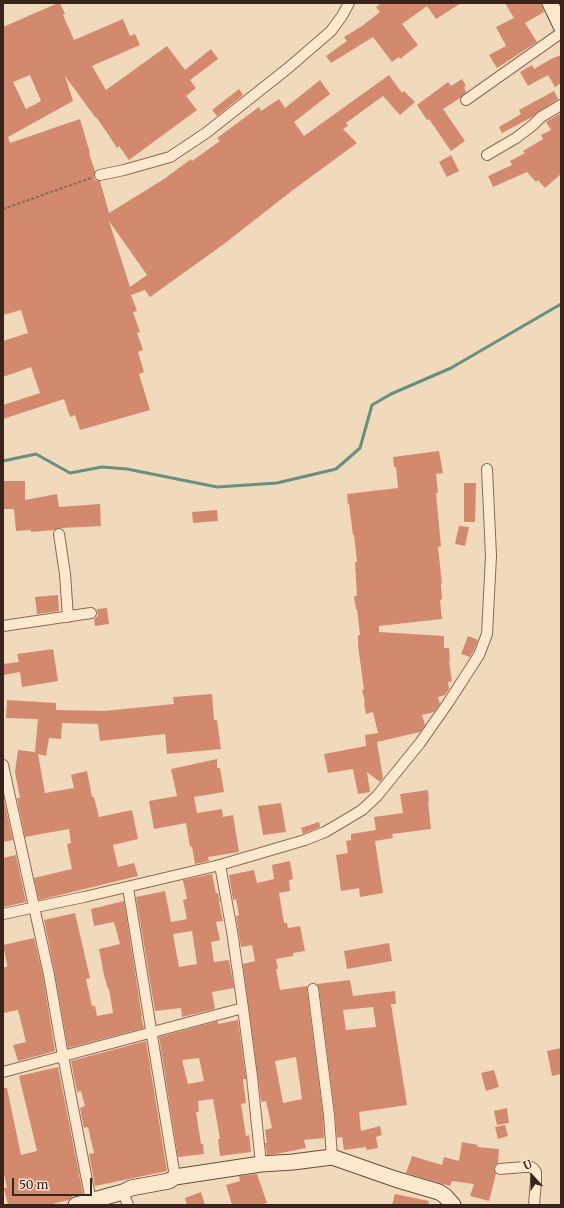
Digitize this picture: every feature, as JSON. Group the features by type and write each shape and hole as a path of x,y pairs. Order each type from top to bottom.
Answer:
{"street":[{"path":"100,175 170,157 206,133 331,31 349,3"},
{"path":"466,100 561,27 550,3"},
{"path":"487,155 516,138 541,117 561,105"},
{"path":"3,914 128,888 220,865 305,840 325,832 362,810 377,796 420,743 479,655 487,634 491,556 487,469"},
{"path":"59,534 65,574 68,617"},
{"path":"3,626 91,613"},
{"path":"3,765 49,975 62,1056 91,1201"},
{"path":"220,865 244,1008 261,1164"},
{"path":"128,888 175,1177"},
{"path":"313,989 328,1108 332,1157"},
{"path":"3,1072 244,1008"},
{"path":"76,1205 91,1201 125,1198 131,1188 169,1181 175,1177 261,1164 332,1157 439,1192 446,1196 453,1205"},
{"path":"500,1169 531,1167 534,1169 536,1172 536,1181 534,1205"}],"path":[{"path":"3,209 100,175"}],"building":[{"path":"58,3 60,3 65,14 63,15 74,40 123,19 130,36 135,34 140,45 92,66 106,90 167,46 185,70 211,49 218,59 190,80 196,88 186,96 197,110 129,160 119,146 117,148 65,76 73,101 8,137 10,143 80,119 95,171 94,177 95,180 100,181 109,213 164,179 191,159 192,161 220,141 217,138 259,107 261,111 279,99 285,108 320,80 330,94 294,122 304,136 389,75 402,93 404,91 415,102 400,115 383,96 346,123 348,126 343,129 357,143 293,190 224,244 150,297 145,290 131,295 137,311 133,312 140,332 137,333 143,350 138,352 144,372 139,374 150,410 80,430 75,415 70,417 64,399 3,419 3,405 40,393 31,367 3,377 3,341 28,333 21,310 3,315 3,27","holes":["30,75 41,101 26,109 13,82","109,221 147,275 130,287"]},
{"path":"381,3 461,3 436,19 427,6 402,24 418,45 400,59 399,57 392,62 373,37 331,63 326,56 347,41 344,37 362,26 380,12 376,7"},
{"path":"505,3 541,3 544,12 525,23 537,42 497,68 489,55 506,46 496,27 514,18"},
{"path":"561,55 561,83 555,87 548,75 528,86 520,72 532,65 534,69"},
{"path":"462,79 466,86 464,87 466,92 460,98 443,109 465,141 451,151 429,119 427,120 417,105 448,82 451,86"},
{"path":"239,89 243,95 217,116 212,110"},
{"path":"554,91 558,99 532,117 502,133 499,127 521,114 519,110"},
{"path":"561,113 561,174 545,188 538,180 536,182 527,172 493,187 488,176 512,165 510,161 525,153 523,151 543,139 541,135 551,130 546,122"},
{"path":"451,155 459,171 447,177 439,162"},
{"path":"439,451 443,473 436,474 438,493 436,493 441,546 438,547 442,584 442,599 440,600 442,619 379,626 379,632 444,636 444,648 449,648 452,681 448,682 449,689 445,695 438,697 440,704 434,712 422,715 425,725 420,732 377,742 383,778 380,782 367,772 370,792 358,794 353,769 328,773 324,754 366,746 365,735 378,733 373,712 366,714 362,690 364,690 358,645 358,635 360,635 354,596 357,596 355,562 357,562 347,494 398,488 396,467 394,467 393,457"},
{"path":"3,481 25,481 25,500 57,494 59,507 100,504 101,526 58,528 54,530 31,532 31,530 16,531 14,509 3,509"},
{"path":"464,483 476,483 475,522 464,522"},
{"path":"217,510 218,521 193,523 192,512"},
{"path":"459,526 469,527 465,546 455,544"},
{"path":"58,595 59,611 37,614 35,597"},
{"path":"107,608 109,624 95,626 94,619 98,616 97,609"},
{"path":"468,636 478,640 470,657 461,654"},
{"path":"53,649 58,681 22,687 20,672 3,675 3,664 19,662 17,654"},
{"path":"212,694 214,720 217,720 221,749 167,754 165,734 100,741 98,724 62,723 61,739 49,738 46,756 38,754 45,793 74,788 71,775 87,771 92,797 94,797 99,817 132,810 138,839 113,845 118,867 134,863 138,876 39,900 34,878 72,869 67,844 71,843 69,829 25,837 17,798 20,798 15,772 18,750 35,752 38,719 6,718 7,700 56,703 56,710 104,711 174,704 173,697"},
{"path":"217,759 217,768 220,768 224,792 194,797 197,813 222,809 223,817 233,815 239,852 208,857 209,861 195,864 192,846 190,847 186,823 154,829 149,801 177,796 171,769"},
{"path":"428,790 431,829 392,834 393,838 375,841 383,893 360,897 359,888 341,891 336,855 348,853 346,841 351,840 351,834 376,830 374,817 403,813 400,794"},
{"path":"4,801 13,840 3,842 3,802"},
{"path":"281,803 286,832 263,835 258,806"},
{"path":"319,822 320,827 303,834 301,828"},
{"path":"16,855 26,902 3,907 3,858"},
{"path":"290,861 293,879 289,880 290,891 279,893 284,923 287,923 288,928 300,926 305,951 293,953 293,956 276,959 278,969 276,969 280,990 307,986 323,1116 324,1138 304,1140 306,1148 267,1155 265,1130 272,1128 266,1101 262,1102 261,1100 243,964 255,961 252,945 241,947 236,916 239,915 236,899 233,900 229,875 254,870 257,883 274,879 272,865","holes":["296,1057 302,1099 283,1103 275,1061"]},
{"path":"212,874 216,893 218,893 223,921 216,922 220,940 211,942 214,962 229,960 234,988 212,992 215,1009 182,1017 181,1008 155,1011 136,897 165,891 171,922 187,919 183,900 187,899 183,880","holes":["192,931 197,964 179,967 173,934"]},
{"path":"124,901 141,1017 144,1028 68,1048 44,920 75,913 90,978 86,979 92,1006 95,1006 97,1016 113,1013 109,989 104,975 99,949 120,944 114,922 94,926 91,909"},
{"path":"34,938 43,976 55,1051 18,1061 13,1045 26,1042 18,1010 3,1013 3,967 7,967 7,964 3,945"},
{"path":"389,943 392,961 347,969 344,951"},
{"path":"350,980 353,996 395,991 396,1004 391,1004 407,1105 359,1112 361,1131 380,1126 382,1135 376,1137 378,1148 367,1150 366,1147 344,1150 342,1137 337,1138 319,988 317,984","holes":["373,1007 376,1027 346,1030 343,1010"]},
{"path":"238,1020 246,1079 243,1079 246,1103 241,1104 246,1136 249,1135 251,1152 220,1156 218,1139 220,1139 213,1099 198,1101 199,1112 196,1112 204,1154 178,1157 159,1037 218,1021 218,1024","holes":["199,1058 204,1081 188,1084 182,1060"]},
{"path":"146,1041 167,1171 95,1186 89,1154 94,1153 88,1127 84,1128 80,1108 85,1106 81,1091 77,1092 71,1061"},
{"path":"561,1048 561,1074 552,1076 547,1051"},
{"path":"58,1067 83,1194 73,1196 69,1200 48,1205 8,1205 4,1188 7,1188 3,1169 3,1088 7,1088 21,1155 37,1151 19,1076"},
{"path":"494,1070 499,1087 486,1091 481,1073"},
{"path":"507,1108 509,1123 497,1125 494,1111"},
{"path":"505,1125 508,1136 498,1139 495,1127"},
{"path":"462,1142 478,1145 477,1147 499,1149 498,1163 494,1166 496,1174 489,1201 470,1196 474,1184 452,1181 450,1186 406,1173 412,1156 442,1165 444,1157 459,1161"},
{"path":"257,1174 267,1203 260,1205 232,1205 226,1185 240,1181 239,1176"},
{"path":"201,1192 205,1205 187,1205 185,1198"},
{"path":"395,1194 429,1201 428,1205 392,1205"}],"waterway":[{"path":"3,461 36,454 70,473 102,467 127,469 217,487 277,483 336,469 360,448 372,405 391,394 451,368 561,304"}]}
